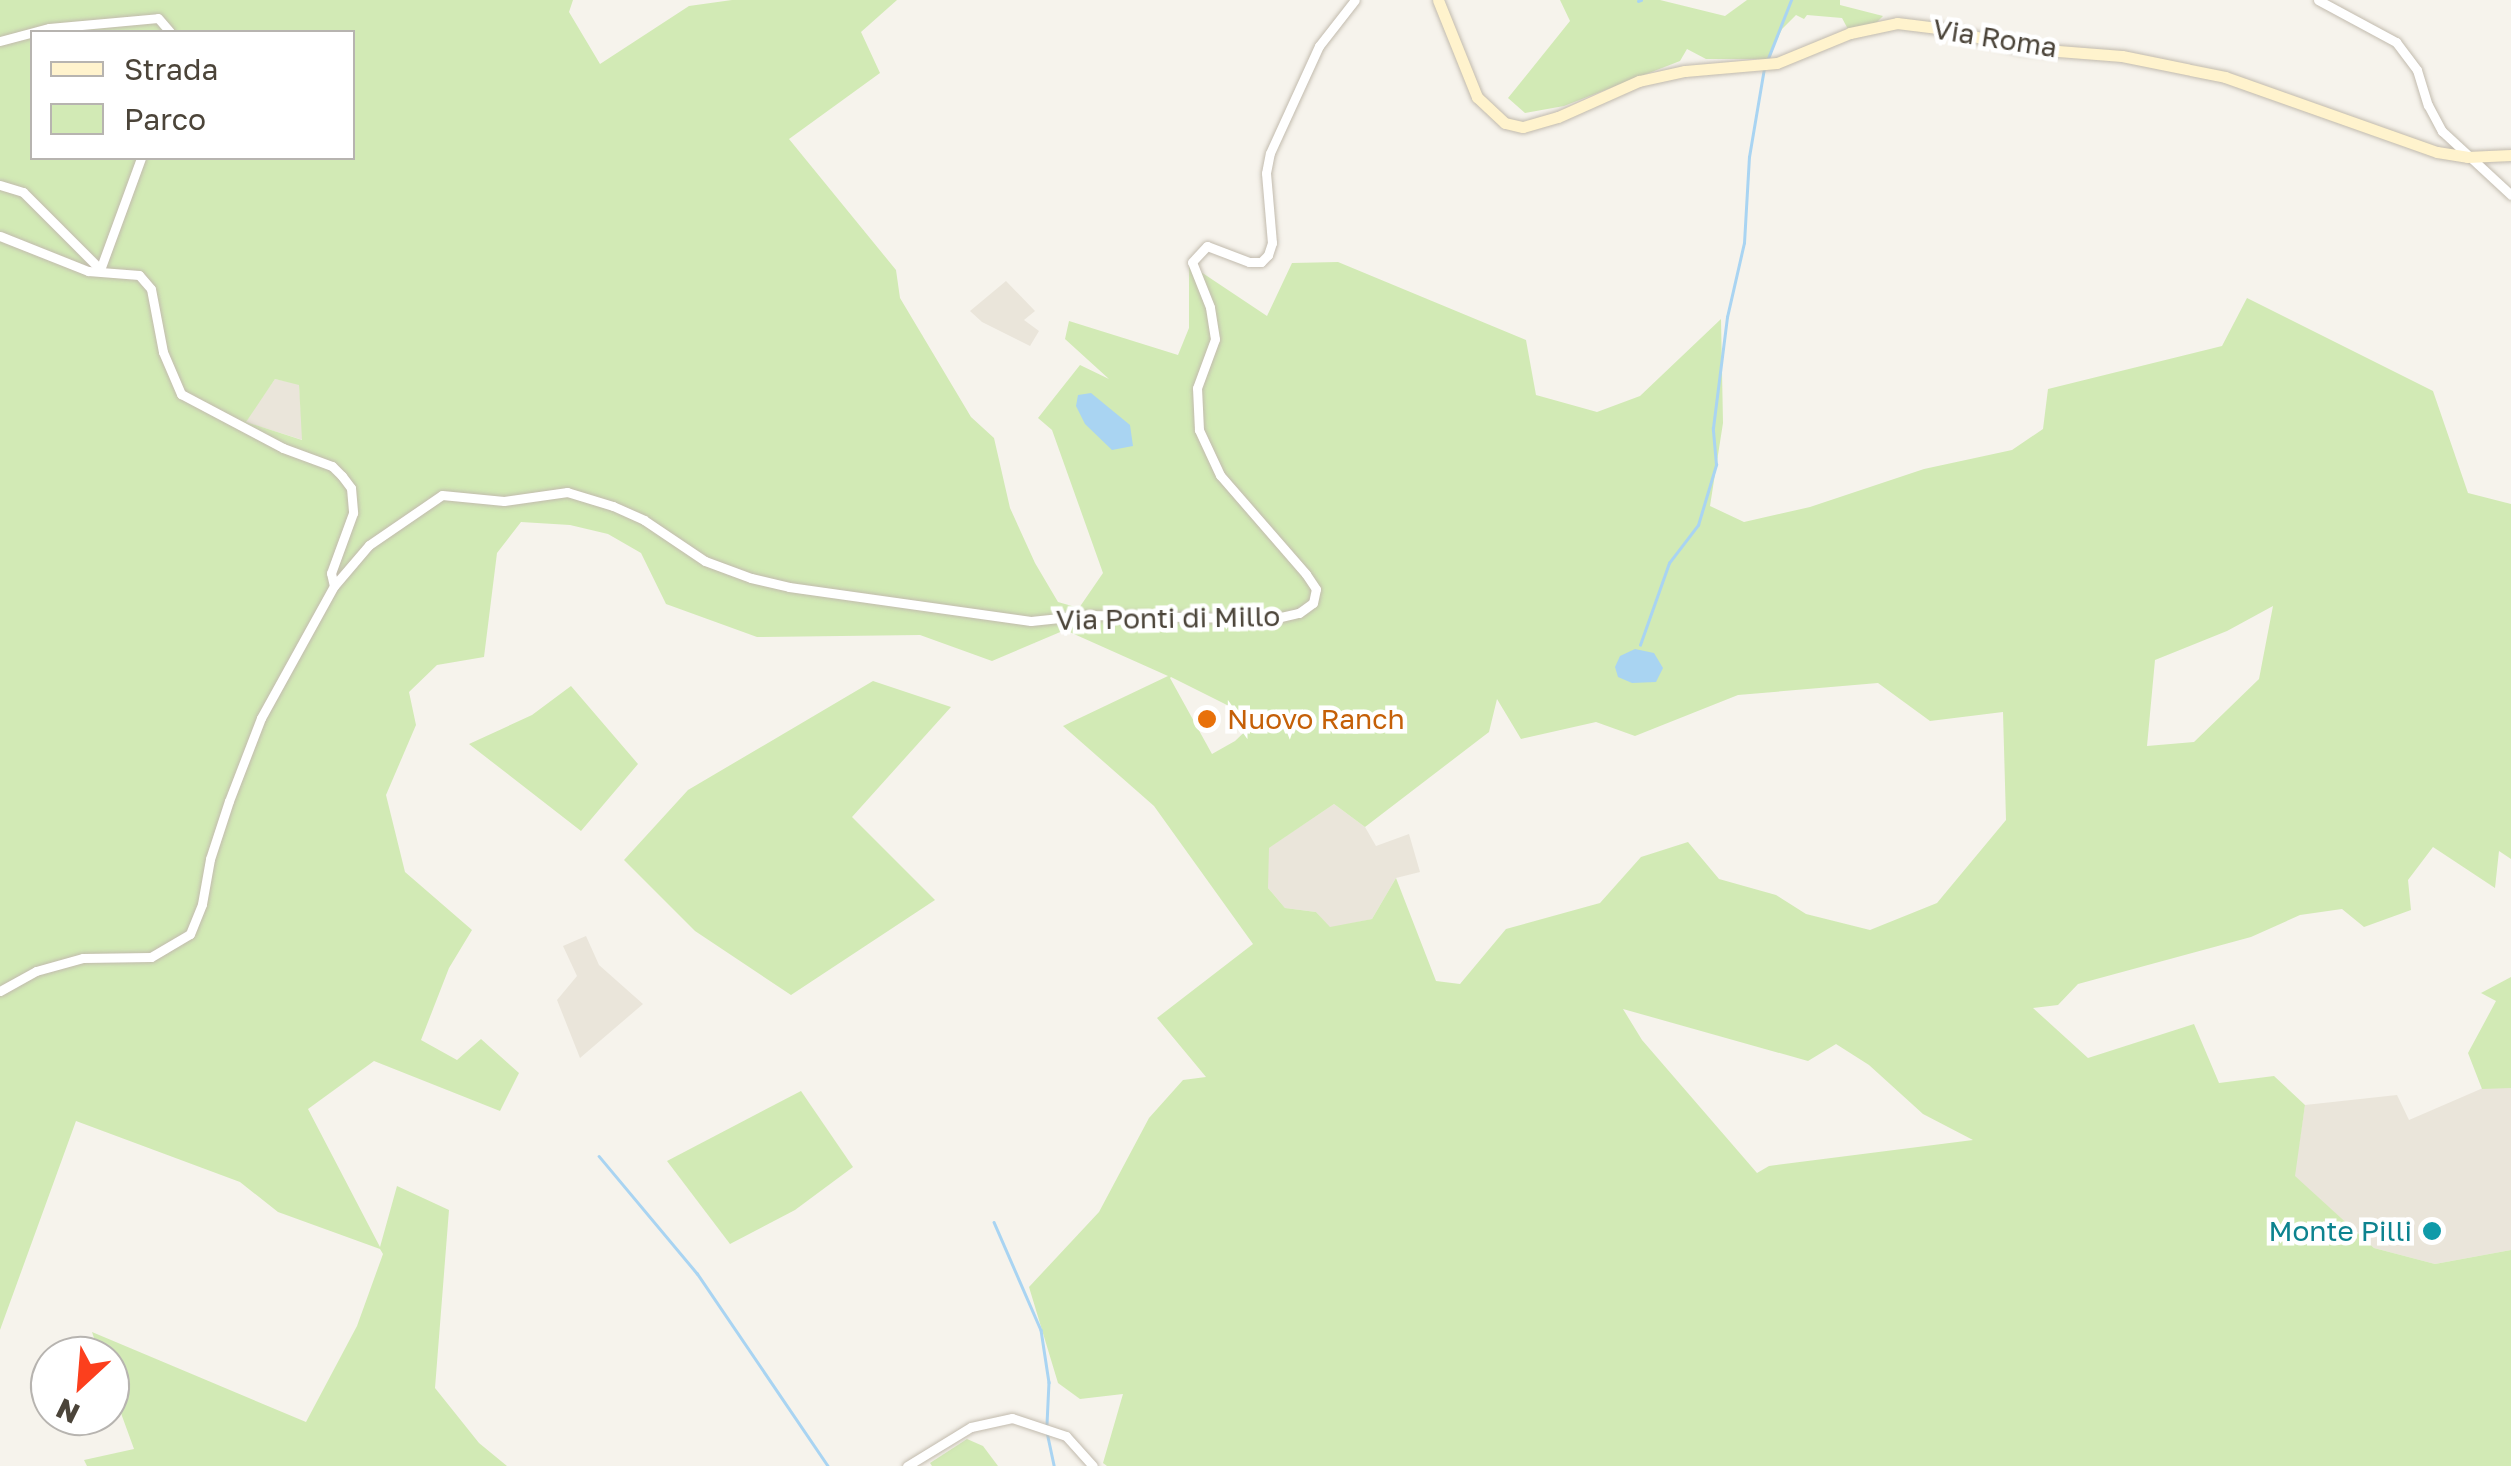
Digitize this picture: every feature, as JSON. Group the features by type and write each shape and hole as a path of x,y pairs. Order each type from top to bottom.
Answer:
{"main road":[{"name":"Via Roma","path":"1438,0 1465,77 1490,112 1506,124 1541,124 1640,81 1685,71 1777,63 1873,26 1897,23 1946,29 2020,48 2122,56 2225,77 2420,146 2467,158 2511,156"}],"street":[{"name":"Via Ponti di Millo","path":"334,586 368,545 442,495 504,502 568,492 644,520 705,561 789,588 1040,621 1088,615 1272,620 1299,613 1313,604 1316,590 1220,475 1199,430 1197,388 1216,339 1210,307 1192,262 1208,246 1249,262 1261,262 1268,255 1272,228 1266,173 1270,153 1320,43 1355,0"},
{"path":"2318,0 2396,42 2417,70 2428,105 2442,131 2511,195"},
{"path":"41,30 158,18 168,30"},
{"path":"0,41 30,33"},
{"path":"100,270 140,160"},
{"path":"0,185 22,192 100,270"},
{"path":"0,236 72,266 139,274 147,280 157,309 163,352 181,394 283,448 332,466 351,488 353,512 333,567 334,586 261,718 224,815 202,904 190,934 151,958 83,958 36,970 0,991"},
{"path":"906,1466 971,1427 988,1420 1012,1418 1066,1436 1093,1466"}],"shaded area":[{"path":"1006,281 1035,311 1024,320 1039,331 1030,346 982,322 970,311"},
{"path":"275,379 299,384 303,440 245,422"},
{"path":"1334,804 1365,827 1376,846 1409,834 1420,872 1396,878 1372,919 1330,928 1316,912 1285,908 1268,888 1268,848"},
{"path":"586,936 599,965 643,1004 580,1058 557,1000 577,976 563,946"},
{"path":"2490,1085 2511,1088 2511,1250 2435,1264 2374,1248 2294,1176 2305,1105 2397,1095 2409,1120"}],"green space":[{"path":"0,0 573,0 569,12 600,64 689,6 732,0 897,0 861,32 880,73 789,139 896,270 900,298 971,417 994,438 1010,508 1035,563 1058,602 1079,608 1103,573 1052,430 1038,418 1080,365 1109,379 1065,339 1069,321 1178,355 1189,328 1189,264 1267,316 1292,263 1338,262 1526,340 1536,395 1597,412 1640,396 1721,319 1723,423 1710,506 1744,522 1810,507 1924,469 2012,450 2043,429 2048,389 2222,346 2247,298 2433,391 2468,493 2511,504 2511,859 2499,851 2495,888 2433,847 2408,880 2411,910 2364,927 2342,909 2300,915 2251,937 2078,984 2058,1005 2033,1008 2088,1058 2194,1024 2219,1083 2274,1076 2305,1105 2295,1176 2374,1248 2435,1264 2511,1250 2511,1466 1107,1466 1103,1463 1123,1394 1080,1399 1058,1383 1029,1287 1099,1212 1149,1118 1183,1080 1206,1077 1157,1018 1253,944 1154,806 1063,726 1168,676 1065,630 992,661 920,635 757,637 666,604 641,553 608,534 570,525 521,522 497,553 484,657 437,665 409,692 416,725 386,795 405,872 472,930 449,968 421,1040 457,1060 481,1039 519,1073 500,1111 374,1061 308,1109 380,1247 397,1186 449,1210 435,1388 479,1443 507,1466 87,1466 84,1460 134,1449 129,1436 130,1348 306,1422 357,1326 383,1254 380,1249 278,1212 240,1182 76,1121 0,1330","holes":["275,379 299,385 302,440 246,422","2273,606 2259,679 2194,742 2147,746 2155,660 2227,631","1171,677 1257,720 1235,741 1212,754","1878,683 1930,721 2003,712 2006,820 1937,903 1870,930 1806,914 1776,895 1719,879 1688,842 1641,857 1600,903 1506,929 1460,984 1436,981 1396,878 1372,919 1330,927 1316,912 1285,908 1268,888 1269,848 1334,804 1365,827 1489,732 1497,699 1521,739 1596,722 1635,736 1738,695","1623,1009 1808,1061 1836,1044 1869,1065 1923,1114 1973,1140 1769,1166 1757,1173 1642,1040"]},
{"path":"1560,0 1660,0 1725,16 1747,0 1840,0 1840,5 1883,16 1873,26 1850,33 1842,18 1807,15 1804,19 1796,15 1782,29 1768,59 1706,59 1687,49 1680,61 1564,106 1525,113 1508,98 1570,21"},
{"path":"873,681 951,707 852,817 935,900 791,995 695,931 624,860 688,790"},
{"path":"571,686 638,764 581,831 469,744 532,715"},
{"path":"2511,977 2511,1088 2482,1089 2468,1053 2496,1001 2481,993"},
{"path":"801,1091 853,1167 795,1210 730,1244 667,1161"},
{"path":"967,1439 983,1446 998,1466 932,1466 930,1463"}],"water":[{"path":"1091,393 1130,425 1133,446 1112,450 1085,424 1076,406 1078,395"},
{"path":"1635,649 1654,653 1663,668 1656,682 1632,683 1618,677 1615,667 1620,656"}],"waterway":[{"path":"1767,61 1791,0"},
{"path":"1640,645 1669,563 1698,525 1716,465 1713,428 1727,317 1744,243 1749,157 1764,68"},
{"path":"599,1156 697,1273 828,1466"},
{"path":"994,1222 1041,1330 1049,1382 1047,1424"},
{"path":"1047,1432 1054,1466"}],"place":[{"name":"Nuovo Ranch","path":"1207,719"},
{"name":"Monte Pilli","path":"2432,1231"}]}
